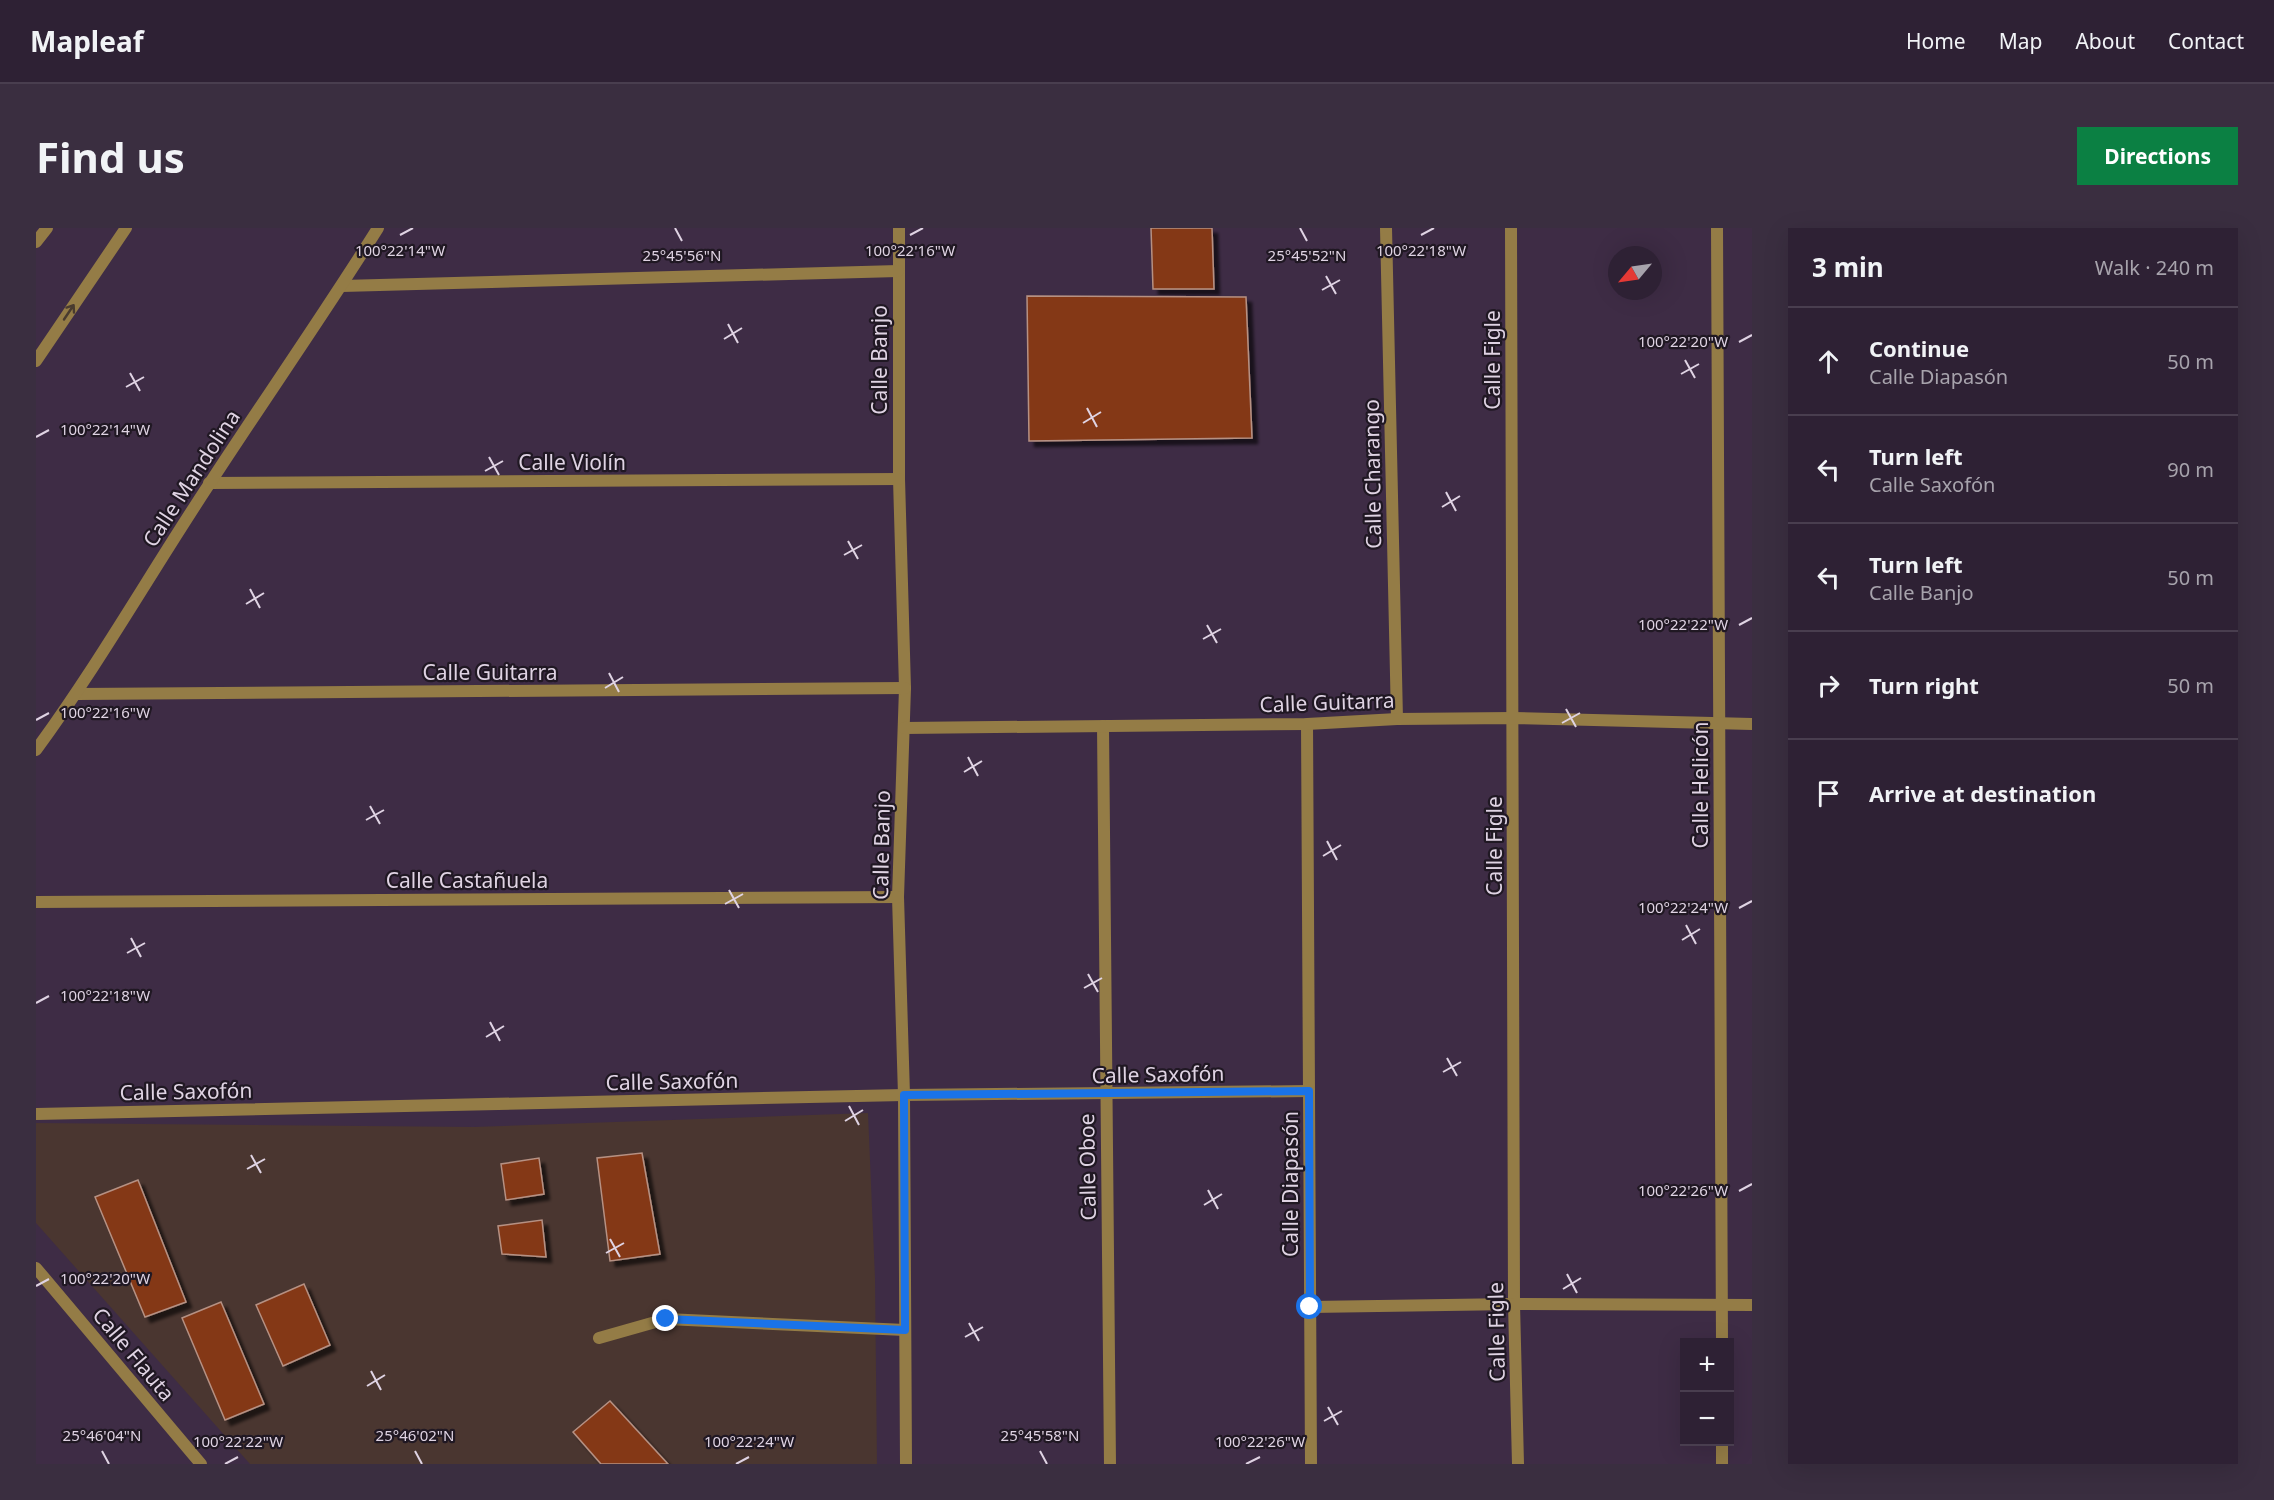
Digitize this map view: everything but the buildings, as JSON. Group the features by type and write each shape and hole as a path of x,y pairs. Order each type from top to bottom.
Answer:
{"street":[{"path":"36,242 47,228"},
{"path":"36,361 126,228"},
{"name":"Calle Mandolina","path":"36,750 76,694 209,483 342,286 378,228"},
{"name":"Calle Banjo","path":"899,228 899,479 905,688 898,897 904,1095 906,1464"},
{"name":"Calle Charango","path":"1386,228 1397,719"},
{"name":"Calle Figle","path":"1511,228 1515,1304 1518,1464"},
{"name":"Calle Helicón","path":"1717,228 1722,1338"},
{"path":"342,286 898,271"},
{"name":"Calle Violín","path":"209,483 899,479"},
{"name":"Calle Guitarra","path":"76,694 905,688"},
{"name":"Calle Guitarra","path":"904,728 1307,724 1397,719 1513,718 1752,724"},
{"name":"Calle Diapasón","path":"1307,724 1311,1464"},
{"name":"Calle Oboe","path":"1103,726 1110,1464"},
{"name":"Calle Castañuela","path":"36,902 898,897"},
{"name":"Calle Saxofón","path":"36,1114 904,1095 1309,1091"},
{"name":"Calle Flauta","path":"36,1268 201,1464"},
{"path":"1310,1307 1515,1304 1752,1305"},
{"path":"599,1338 666,1319 905,1330"},
{"path":"1722,1446 1722,1464"}],"shaded area":[{"path":"868,1113 875,1278 877,1464 250,1464 36,1223 36,1123 474,1127"}],"route":[{"path":"666,1319 905,1330 904,1095 1309,1091 1310,1307"}]}
